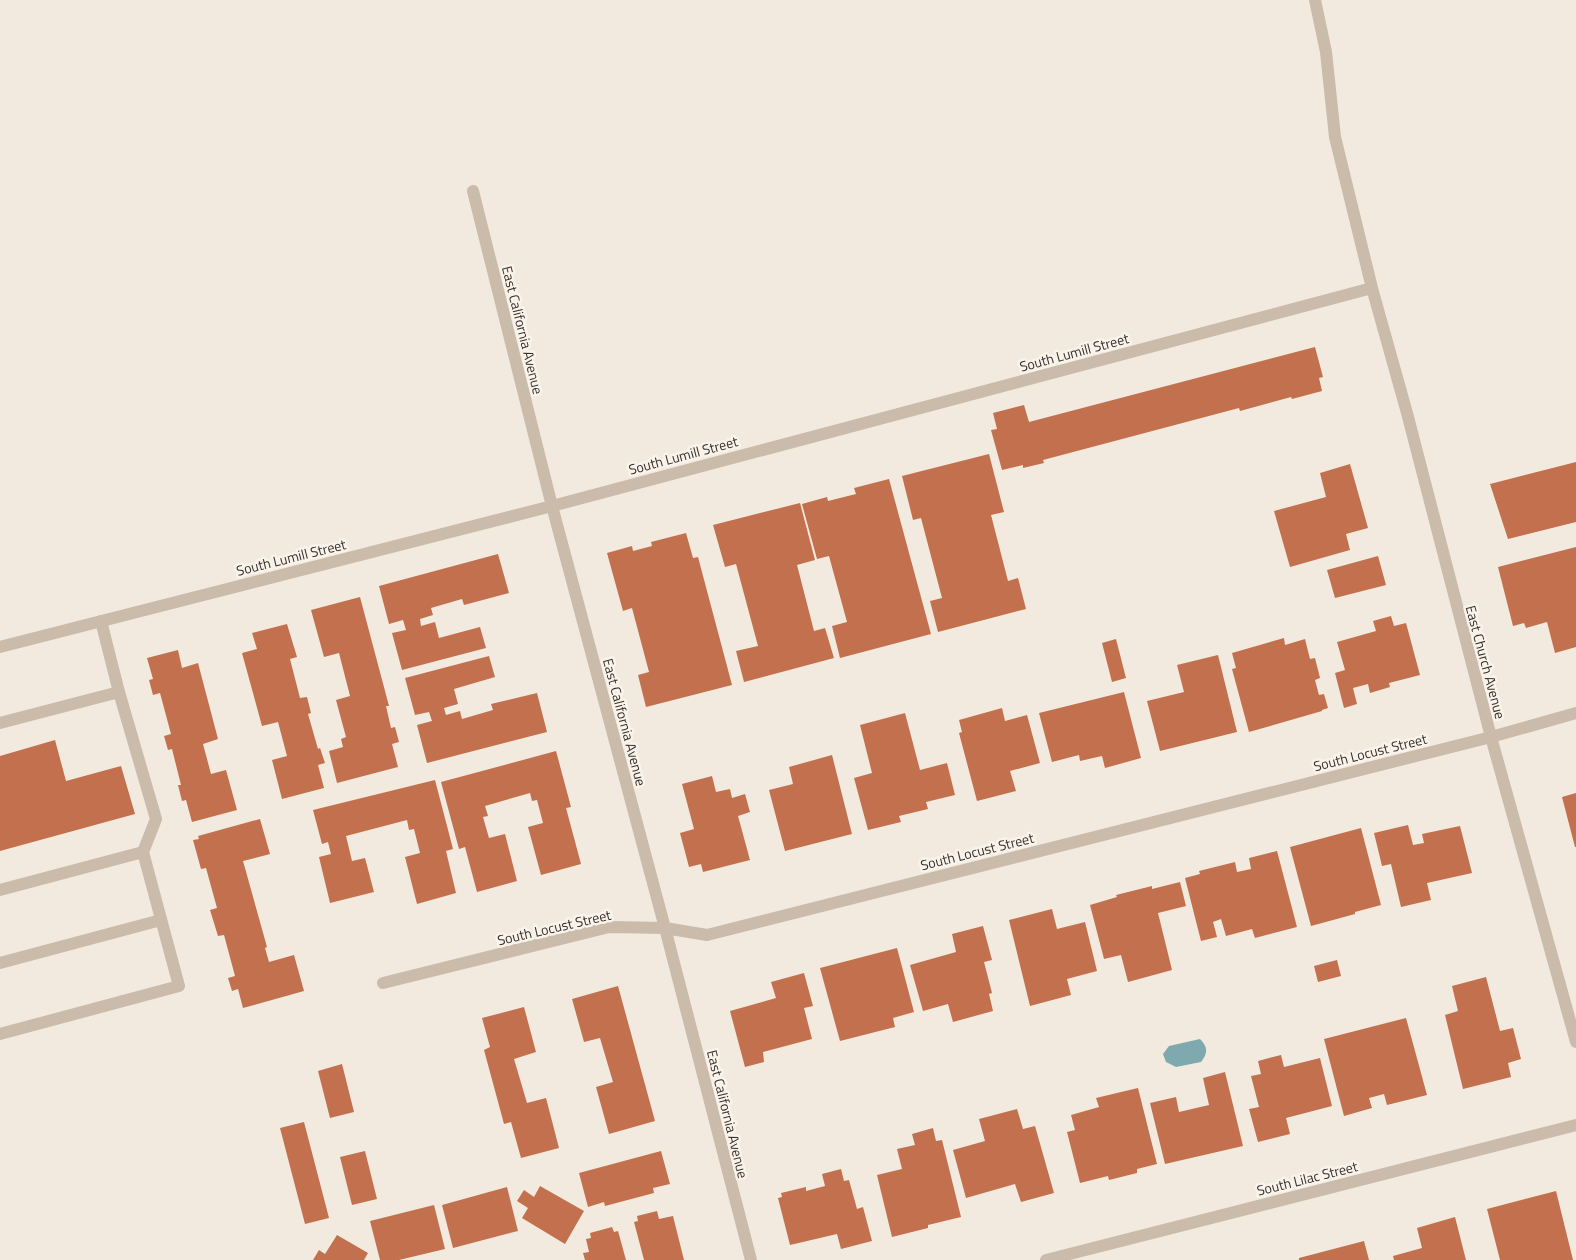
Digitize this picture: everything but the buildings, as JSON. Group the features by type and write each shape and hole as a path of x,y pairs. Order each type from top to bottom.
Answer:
{"street":[{"name":"East Church Avenue","path":"1316,0 1326,52 1335,136 1372,288 1407,413 1490,737 1576,1042"},
{"name":"East California Avenue","path":"473,191 552,506 665,928 750,1260"},
{"name":"South Lumill Street","path":"0,647 552,506 1372,288"},
{"path":"1,1030 179,986 143,852 156,819 119,692 101,621"},
{"path":"0,723 119,692"},
{"name":"South Locust Street","path":"383,983 610,927 665,928 708,935 1490,737 1576,713"},
{"path":"0,890 143,852"},
{"path":"0,962 161,920"},
{"name":"South Lilac Street","path":"1046,1260 1576,1125"}],"water":[{"path":"1200,1039 1205,1045 1206,1050 1201,1062 1176,1067 1166,1062 1163,1054 1169,1046"}]}
